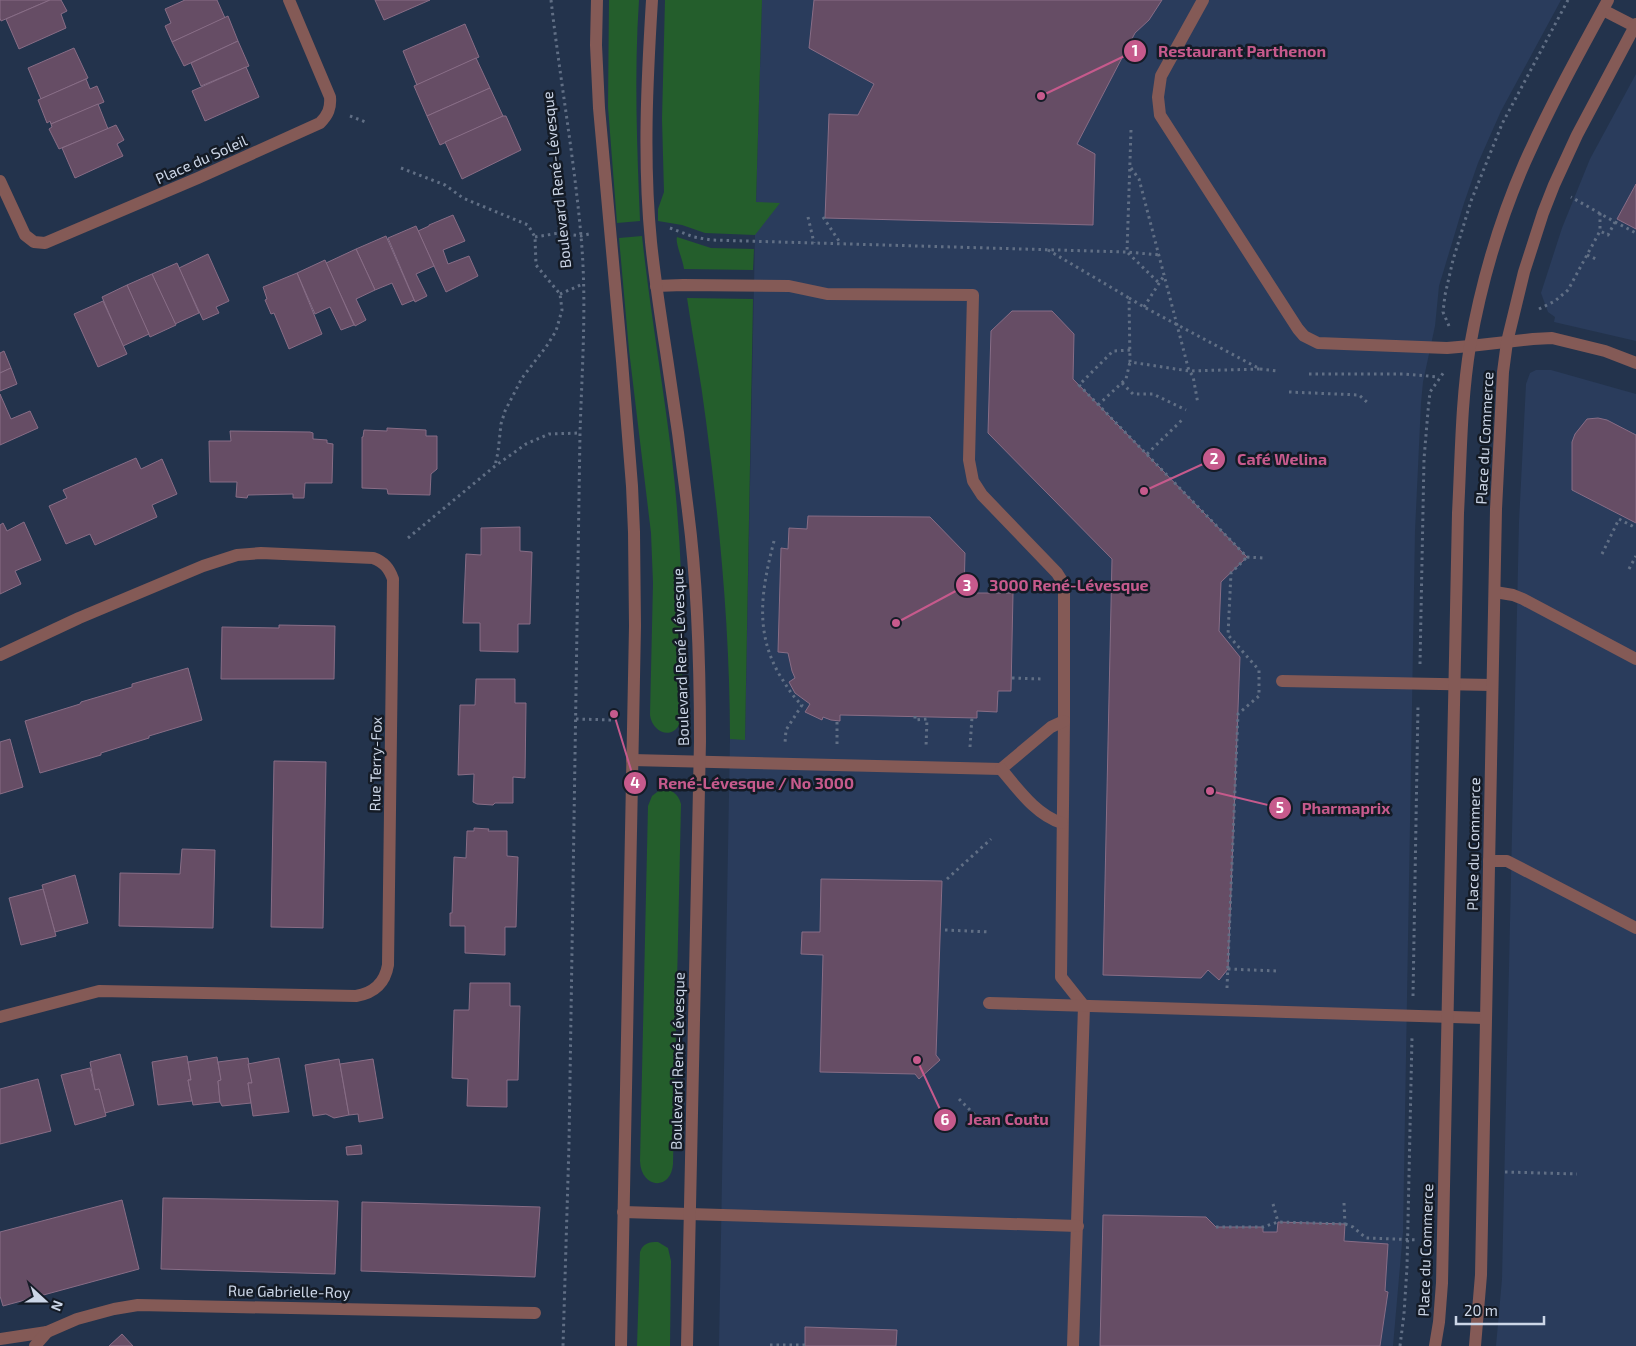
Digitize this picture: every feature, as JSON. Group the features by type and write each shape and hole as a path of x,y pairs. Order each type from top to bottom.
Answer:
{"street":[{"name":"Place du Soleil","path":"0,181 24,236 34,242 45,243 207,174 320,123 330,109 330,97 289,0"},
{"path":"597,0 598,108 626,399 634,532 635,626 621,1346"},
{"name":"Boulevard René-Lévesque","path":"652,0 646,124 647,186 656,286 679,436 691,538 696,592 699,663 699,762 687,1346"},
{"path":"1203,0 1161,76 1158,97 1160,115 1304,336 1318,343 1447,348 1552,338 1605,351 1636,363"},
{"name":"Place du Commerce","path":"1435,1346 1442,1284 1461,438 1470,346 1490,264 1514,190 1551,106 1606,5 1636,26 1577,135 1543,212 1524,272 1507,342 1503,372 1497,476 1481,1274 1475,1346"},
{"path":"656,286 789,286 827,294 973,294 969,460 971,471 977,489 1050,565 1062,581 1065,601 1061,977 1084,1006 1073,1346"},
{"name":"Rue Terry-Fox","path":"0,655 79,618 203,566 237,555 261,553 374,558 388,568 393,579 388,965 381,984 370,992 356,996 99,991 0,1016"},
{"path":"1495,592 1523,599 1636,659"},
{"path":"1282,681 1492,685"},
{"path":"632,760 1001,769 1050,727 1064,721"},
{"path":"1001,769 1030,801 1047,816 1062,822"},
{"path":"1489,861 1507,861 1636,928"},
{"path":"989,1003 1485,1018"},
{"path":"623,1212 1078,1226"},
{"name":"Rue Gabrielle-Roy","path":"0,1339 47,1332 77,1319 138,1305 535,1313"},
{"name":"Rue Gabrielle-Roy","path":"35,1346 47,1332"}],"path":[{"name":"Boulevard René-Lévesque","path":"551,0 581,236 584,284 563,1346"},
{"path":"1448,324 1444,317 1443,308 1448,280 1462,226 1479,179 1492,146 1517,94 1568,0"},
{"path":"1131,130 1127,252 1159,283"},
{"path":"401,168 445,185 463,198 528,225 535,237 536,264 560,294 562,310 556,331 539,358 522,378 505,411 501,424 495,466"},
{"path":"1130,168 1139,179 1189,371 1193,376 1198,404"},
{"path":"1570,197 1636,233"},
{"path":"1539,309 1555,301 1568,290 1600,231 1600,213"},
{"path":"808,217 814,243"},
{"path":"823,217 841,244"},
{"path":"1600,231 1608,235 1616,222"},
{"path":"667,228 678,230 694,237 711,240 1127,252 1160,255"},
{"path":"535,237 559,232 581,236"},
{"path":"1047,250 1144,307 1260,369"},
{"path":"1587,254 1596,259"},
{"path":"1144,307 1165,273"},
{"path":"560,294 584,284"},
{"path":"1098,405 1126,379 1130,362 1129,298"},
{"path":"1130,350 1113,351 1079,385 1247,557 1264,558"},
{"path":"1130,362 1189,371 1260,369 1278,371"},
{"path":"1309,374 1404,374 1439,377 1429,397 1424,459 1420,664"},
{"path":"1122,383 1133,394 1153,394 1186,410"},
{"path":"1289,392 1359,395 1368,403"},
{"path":"1147,455 1184,418"},
{"path":"408,538 495,466 538,438 549,434 580,433"},
{"path":"1602,554 1619,519 1636,528"},
{"path":"774,541 764,586 763,627 773,662 790,692 802,705 786,730 785,744"},
{"path":"1629,569 1636,556"},
{"path":"1227,992 1238,714 1259,696 1258,670 1228,635 1231,573 1247,557"},
{"path":"1255,665 1259,662"},
{"path":"1012,678 1047,679"},
{"path":"1257,698 1261,701"},
{"path":"1413,993 1418,702"},
{"path":"915,716 916,720 927,719 926,747"},
{"path":"970,748 972,718"},
{"path":"576,719 613,720"},
{"path":"837,720 837,745"},
{"path":"946,879 991,839"},
{"path":"945,930 990,932"},
{"path":"1228,969 1278,971"},
{"name":"Place du Commerce","path":"1400,1346 1404,1314 1408,1240 1412,1044"},
{"path":"959,1099 985,1125"},
{"path":"1499,1172 1577,1174"},
{"path":"1344,1203 1345,1224"},
{"path":"1273,1204 1278,1222"},
{"path":"1216,1227 1263,1227 1278,1222 1345,1224 1353,1227 1366,1238 1418,1240"},
{"path":"557,1305 564,1304"},
{"path":"770,1345 805,1346"}],"shaded area":[{"path":"762,0 1561,0 1501,111 1478,163 1439,286 1435,326 1423,382 1415,531 1403,1232 1393,1346 719,1346 730,739 745,739 755,235 753,235 756,203"},
{"path":"1636,74 1636,341 1554,322 1555,317 1548,312 1541,293 1562,228 1590,159"},
{"path":"1536,370 1551,370 1636,394 1636,1346 1496,1346 1502,1279 1519,522 1526,384 1530,373"}],"green space":[{"path":"609,0 639,0 636,83 640,221 617,223 608,107"},
{"path":"665,0 762,0 756,202 780,203 755,235 705,233 682,225 658,221 658,209 664,192 662,119"},
{"path":"642,236 672,458 680,546 683,634 682,712 680,723 676,729 668,733 658,730 654,726 650,715 653,583 651,533 629,350 619,238"},
{"path":"677,237 711,248 754,249 753,270 684,269"},
{"path":"687,298 753,299 745,740 730,739 726,619 720,540 704,406"},
{"path":"661,789 674,792 681,804 673,1164 667,1179 656,1183 645,1177 640,1161 648,806 652,796"},
{"path":"658,1242 668,1248 671,1261 670,1346 637,1346 640,1252 647,1244"}],"building":[{"path":"0,0 50,0 1,21"},
{"path":"50,0 61,0 67,11 61,14 66,28 19,49 6,19"},
{"path":"185,0 217,0 225,18 172,42 165,26 171,23 165,9"},
{"path":"375,0 430,0 384,20"},
{"path":"814,0 1162,0 1149,20 1135,33 1077,144 1095,154 1093,225 825,218 829,114 858,115 874,84 809,48"},
{"path":"228,16 238,41 184,66 172,42"},
{"path":"465,24 479,57 417,85 403,51"},
{"path":"238,41 249,66 201,86 191,63"},
{"path":"74,48 88,78 41,99 28,68"},
{"path":"476,58 490,88 427,116 414,86"},
{"path":"246,67 259,97 205,121 192,91"},
{"path":"86,79 90,89 97,86 104,102 51,124 50,121 47,123 38,100"},
{"path":"490,88 503,116 440,145 427,116"},
{"path":"98,104 108,129 59,149 49,129 52,127 51,124"},
{"path":"506,116 521,150 462,179 445,142"},
{"path":"116,125 124,140 117,144 123,156 75,178 62,148"},
{"path":"1636,184 1636,229 1617,219"},
{"path":"453,215 465,241 443,250 448,264 469,256 478,276 446,292 418,231"},
{"path":"416,226 434,266 416,274 427,296 415,302 388,238"},
{"path":"386,236 414,300 402,305 392,283 375,290 356,249"},
{"path":"356,249 375,290 356,299 366,320 355,326 326,263"},
{"path":"208,254 229,301 216,307 219,313 203,320 179,268"},
{"path":"325,260 354,325 341,330 330,307 315,314 297,273"},
{"path":"177,263 199,313 175,324 152,274"},
{"path":"297,273 322,334 289,349 274,313 271,314 265,300 267,299 263,287"},
{"path":"152,274 176,325 150,337 127,285"},
{"path":"127,285 149,334 123,346 102,297"},
{"path":"103,301 127,354 98,367 74,314"},
{"path":"1012,311 1052,311 1074,334 1073,379 1247,557 1221,582 1219,631 1240,657 1228,969 1219,980 1208,970 1201,978 1103,975 1112,559 988,433 991,331"},
{"path":"4,351 11,368 0,373 0,353"},
{"path":"11,368 17,384 0,391 0,373"},
{"path":"0,394 11,419 30,411 38,428 0,445"},
{"path":"1598,418 1607,420 1636,435 1636,523 1572,490 1572,442 1575,434 1587,419"},
{"path":"387,428 426,430 426,436 437,436 437,469 431,474 430,495 388,494 387,489 362,488 362,437 364,430 387,431"},
{"path":"230,431 310,432 313,433 313,439 327,440 327,443 333,444 332,483 305,483 304,498 293,498 293,494 248,495 247,498 236,497 237,482 210,482 209,441 231,441"},
{"path":"136,458 141,469 162,459 177,494 152,505 157,517 95,545 90,534 66,544 49,506 67,498 63,490"},
{"path":"808,516 930,517 965,553 964,593 1013,593 1011,691 998,691 997,712 977,711 977,718 840,715 840,721 823,717 822,720 805,712 810,704 795,693 789,682 795,678 788,653 778,652 781,548 788,549 789,528 807,529"},
{"path":"24,522 41,560 15,571 21,584 0,594 0,525 3,523 7,531"},
{"path":"520,527 520,551 532,552 530,624 518,624 518,652 480,651 480,623 463,623 466,554 481,555 481,528"},
{"path":"279,625 335,626 334,679 221,679 222,627 279,628"},
{"path":"188,668 202,720 149,736 149,738 101,753 101,755 40,773 25,721 132,687 132,684"},
{"path":"476,679 515,679 515,703 526,703 525,778 513,777 513,803 495,803 493,805 473,802 474,774 458,775 460,705 475,705"},
{"path":"10,739 23,787 0,794 0,742"},
{"path":"274,761 326,762 323,928 271,927"},
{"path":"474,828 489,829 488,831 507,831 507,856 518,857 516,927 505,927 505,955 465,953 465,926 450,926 454,857 466,858 467,831 474,831"},
{"path":"182,849 215,850 213,928 119,926 120,873 180,874"},
{"path":"75,875 88,923 55,932 42,885"},
{"path":"821,879 942,881 936,1055 940,1060 919,1079 915,1074 820,1072 823,955 801,954 802,932 820,932"},
{"path":"43,889 56,936 21,945 9,898"},
{"path":"470,983 510,983 510,1006 520,1006 518,1080 507,1080 507,1107 467,1106 468,1079 452,1078 454,1010 469,1010"},
{"path":"120,1054 134,1105 105,1113 99,1089 95,1090 90,1062"},
{"path":"187,1056 191,1080 188,1080 192,1101 158,1105 152,1062"},
{"path":"217,1057 221,1080 218,1081 220,1102 193,1105 188,1080 191,1080 188,1062"},
{"path":"248,1058 252,1083 248,1083 251,1103 222,1106 218,1081 221,1080 218,1062"},
{"path":"279,1058 289,1112 253,1116 248,1083 252,1083 248,1064"},
{"path":"339,1059 349,1115 334,1118 326,1114 313,1116 305,1065"},
{"path":"373,1059 383,1118 359,1122 358,1114 349,1115 340,1064"},
{"path":"90,1068 95,1090 99,1089 106,1116 75,1125 61,1075"},
{"path":"38,1079 51,1131 0,1144 0,1089"},
{"path":"361,1145 362,1154 347,1155 346,1147"},
{"path":"163,1198 338,1201 335,1274 161,1269"},
{"path":"122,1200 139,1269 3,1306 0,1296 0,1232"},
{"path":"362,1202 540,1207 535,1277 361,1271"},
{"path":"1103,1215 1206,1217 1216,1227 1263,1227 1263,1232 1277,1232 1278,1222 1345,1224 1344,1241 1388,1244 1385,1291 1388,1292 1380,1346 1100,1346"},
{"path":"805,1327 897,1330 896,1346 805,1346"},
{"path":"122,1334 133,1346 109,1346"}],"place":[{"name":"Restaurant Parthenon","path":"1041,96"},
{"name":"Café Welina","path":"1144,491"},
{"name":"3000 René-Lévesque","path":"896,623"},
{"name":"René-Lévesque / No 3000","path":"614,714"},
{"name":"Pharmaprix","path":"1210,791"},
{"name":"Jean Coutu","path":"917,1060"}]}
